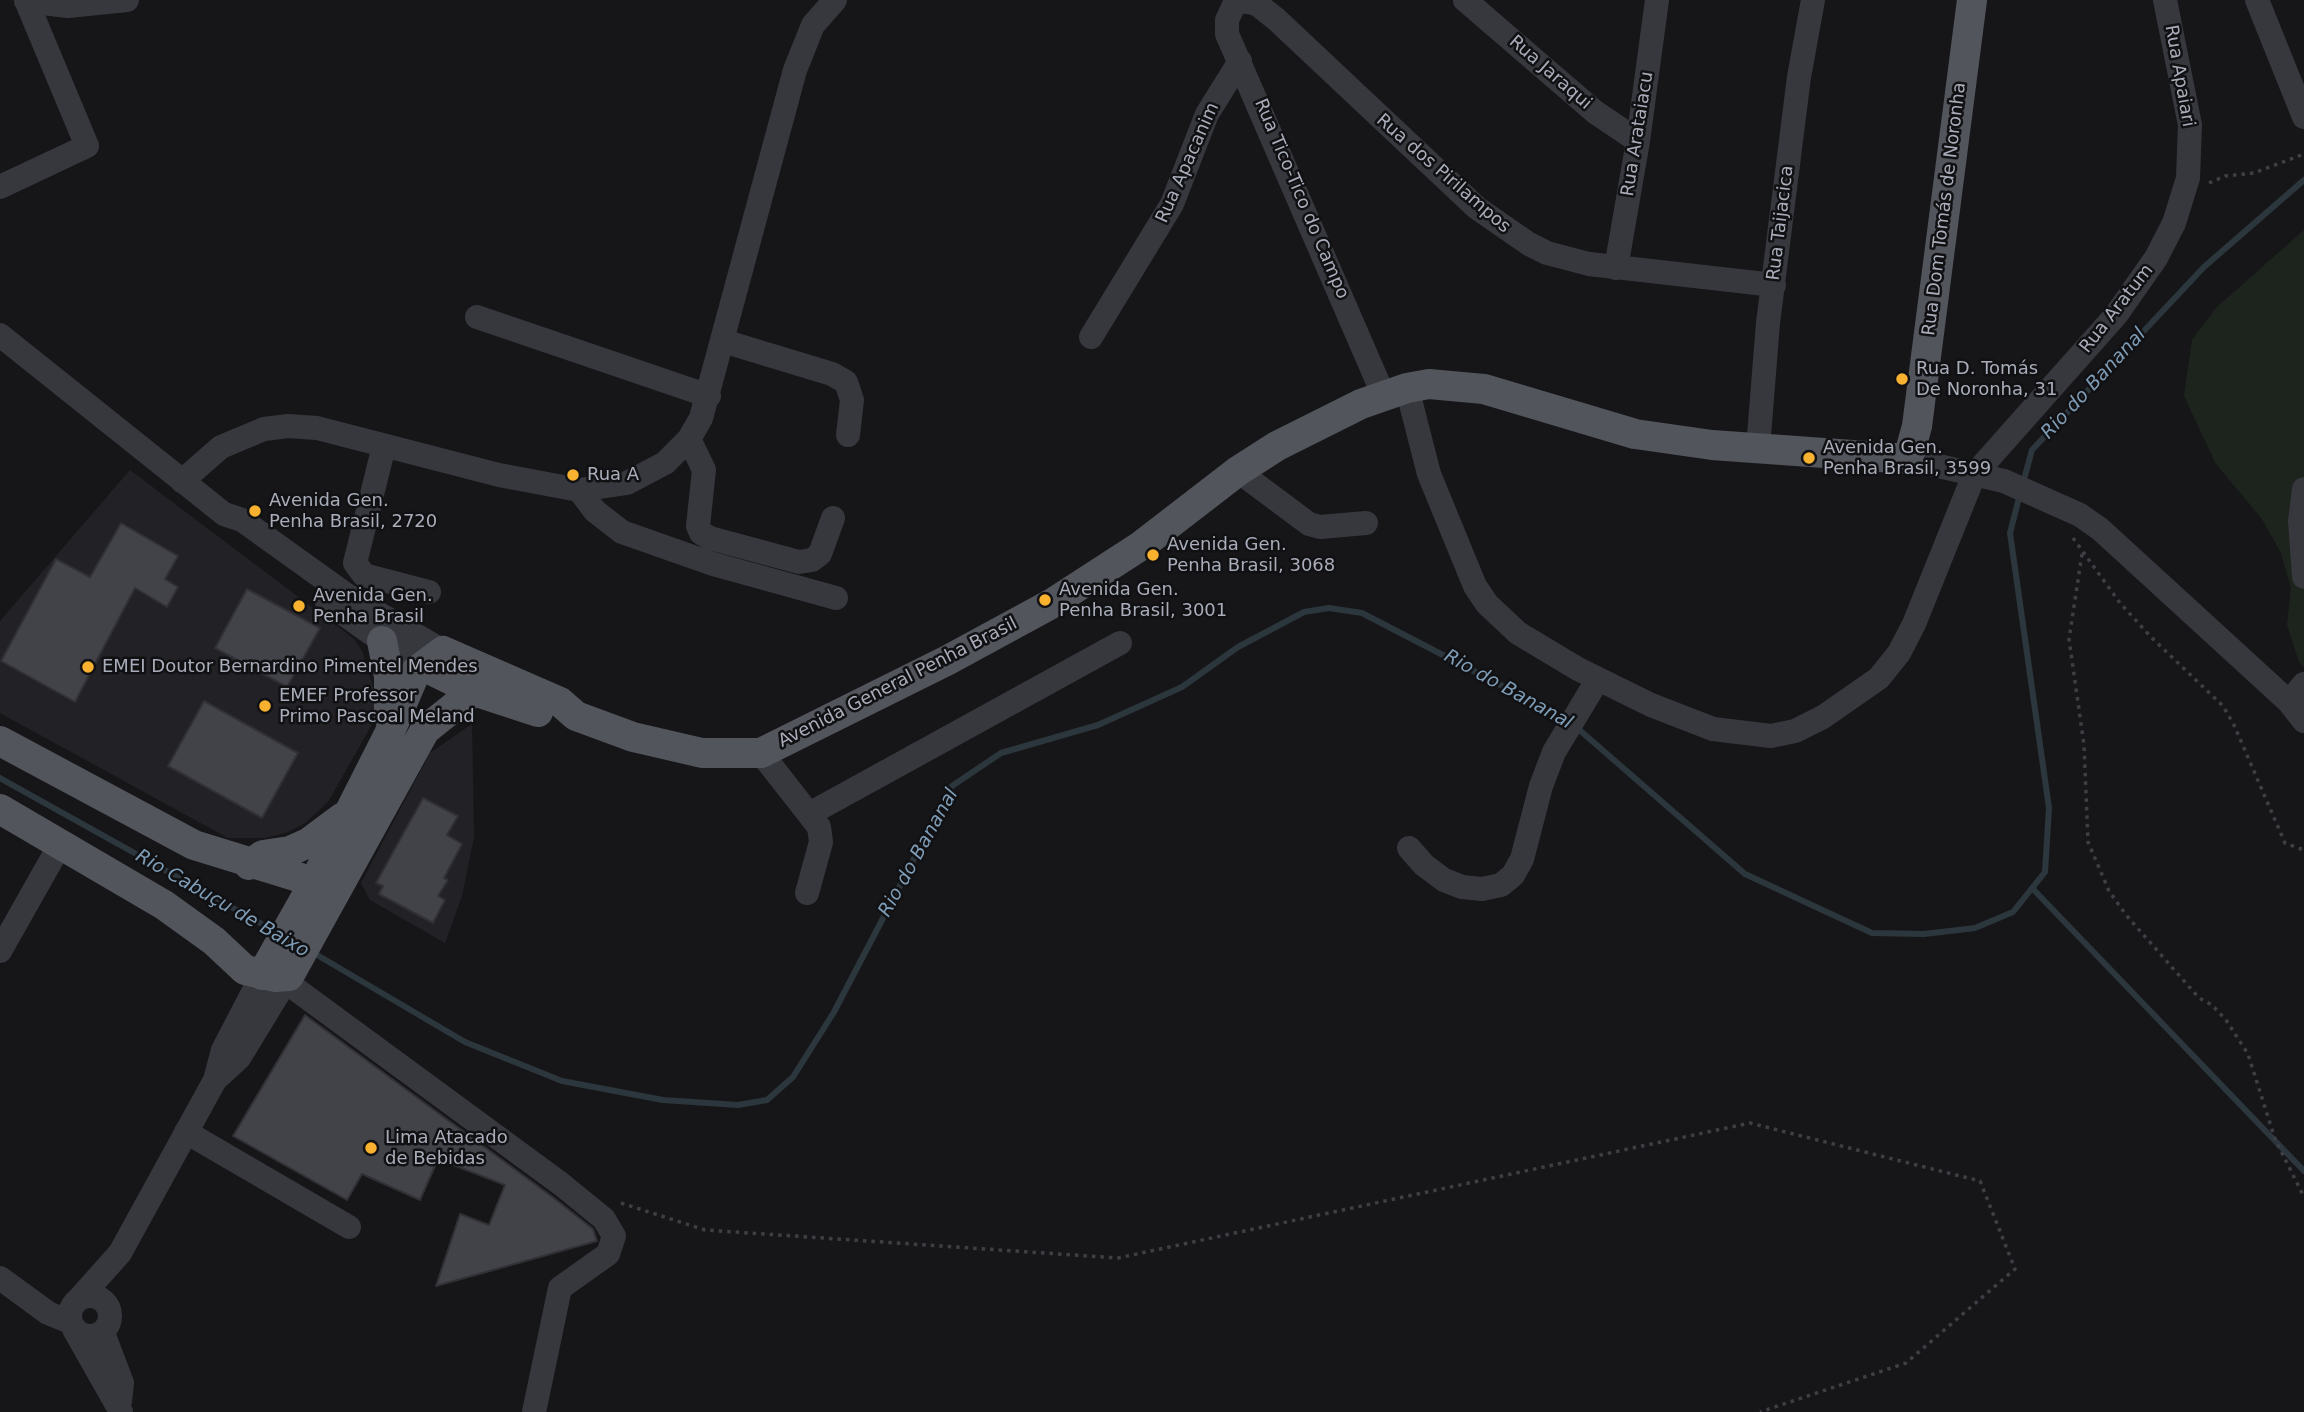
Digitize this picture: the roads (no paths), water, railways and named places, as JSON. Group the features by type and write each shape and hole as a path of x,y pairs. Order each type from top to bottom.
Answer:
{"main road":[{"name":"Rua Dom Tomás de Noronha","path":"1908,458 1917,426 1972,0"},
{"name":"Avenida General Penha Brasil","path":"433,658 478,681 505,702 554,717 576,716 675,748 702,753 761,753 948,660 1051,604 1142,545 1238,471 1320,422 1395,391 1429,384 1484,389 1635,434 1758,448 1908,458"},
{"path":"382,641 389,676 389,734"},
{"path":"310,890 389,734 410,682 433,658"},
{"name":"Avenida General Penha Brasil","path":"478,681 559,702 576,716"},
{"path":"0,809 164,905 214,941 245,970 280,973 425,730 478,681"},
{"path":"413,752 464,716 505,702"},
{"path":"0,741 194,845 301,878 317,905 306,929"},
{"path":"249,864 263,855 290,851 308,843 340,820 352,806"}],"street":[{"path":"0,187 87,146 26,1 68,6 127,0"},
{"path":"182,481 221,447 264,429 288,426 317,428 516,479 579,490 607,487 646,475 665,463 689,439 709,396 795,70 813,25 835,0"},
{"name":"Rua Jaraqui","path":"1465,0 1595,112 1638,141"},
{"name":"Rua Arataiacu","path":"1616,268 1638,141 1657,0"},
{"name":"Rua Taijacica","path":"1758,448 1799,77 1813,0"},
{"name":"Rua Apaiari","path":"2165,0 2190,125 2185,194"},
{"path":"2257,0 2304,117"},
{"name":"Rua dos Pirilampos","path":"1234,5 1244,1 1257,4 1276,19 1395,134 1477,208 1509,232 1547,253 1616,268 1774,285"},
{"name":"Rua Tico-Tico do Campo","path":"1234,5 1227,20 1227,34 1395,391 1481,596 1500,619 1593,688 1690,722 1743,734 1771,736 1795,731 1823,717 1880,678 1899,653 1914,624 1974,475"},
{"name":"Rua Apacanim","path":"1091,337 1167,214 1207,114 1240,61"},
{"name":"Rua Aratum","path":"1974,475 2116,314 2156,258 2185,194"},
{"path":"477,317 709,396"},
{"name":"Avenida General Penha Brasil","path":"0,335 224,514 242,520 433,658"},
{"path":"723,341 832,374 846,382 852,400 848,435"},
{"path":"689,439 704,470 698,526 701,533 710,538 799,562 812,560 820,554 833,518"},
{"path":"384,446 355,563 364,575 429,592"},
{"name":"Avenida General Penha Brasil","path":"1908,458 2004,481 2101,529 2299,702"},
{"path":"1238,471 1309,524 1320,527 1366,523"},
{"path":"2304,489 2300,521 2304,577"},
{"path":"579,490 601,517 622,532 713,564 836,598"},
{"name":"Avenida General Penha Brasil","path":"224,514 233,531 382,641 433,658"},
{"path":"811,813 1120,643"},
{"path":"1409,848 1424,866 1444,880 1462,887 1482,889 1500,885 1513,875 1522,859 1541,786 1554,752 1593,688"},
{"path":"761,753 811,813 819,827 821,842 807,893"},
{"path":"0,951 61,843"},
{"path":"74,1314 120,1253 215,1080 223,1050 280,973 561,1184 604,1219 614,1236 608,1254 560,1288 534,1412"},
{"path":"186,1132 349,1227"},
{"path":"120,1253 107,1304 111,1316 103,1333 122,1383 120,1410"},
{"path":"7,1283 48,1313 74,1314"},
{"path":"74,1314 90,1296 107,1304"},
{"path":"74,1314 84,1336 103,1333"},
{"path":"74,1314 120,1410"}],"waterway":[{"name":"Rio do Bananal","path":"2023,483 2032,450 2204,267 2304,180"},
{"name":"Rio do Bananal","path":"1576,727 1745,874 1872,933 1924,934 1975,928 2013,912 2045,872 2049,808 2010,533 2020,494"},
{"name":"Rio do Bananal","path":"312,952 465,1042 562,1081 663,1100 738,1105 767,1100 793,1077 834,1012 952,786 1001,753 1098,725 1182,687 1238,647 1304,612 1329,608 1362,613 1568,720"},
{"name":"Rio Cabuçu de Baixo","path":"0,778 278,933"},
{"path":"2032,888 2304,1171"}],"place":[{"name":"Rua D. Tomás De Noronha, 31","path":"1902,379"},
{"name":"Avenida Gen. Penha Brasil, 3599","path":"1809,458"},
{"name":"Rua A","path":"573,475"},
{"name":"Avenida Gen. Penha Brasil, 2720","path":"255,511"},
{"name":"Avenida Gen. Penha Brasil, 3068","path":"1153,555"},
{"name":"Avenida Gen. Penha Brasil, 3001","path":"1045,600"},
{"name":"Avenida Gen. Penha Brasil","path":"299,606"},
{"name":"EMEI Doutor Bernardino Pimentel Mendes","path":"88,667"},
{"name":"EMEF Professor Primo Pascoal Meland","path":"265,706"},
{"name":"Lima Atacado de Bebidas","path":"371,1148"}]}
